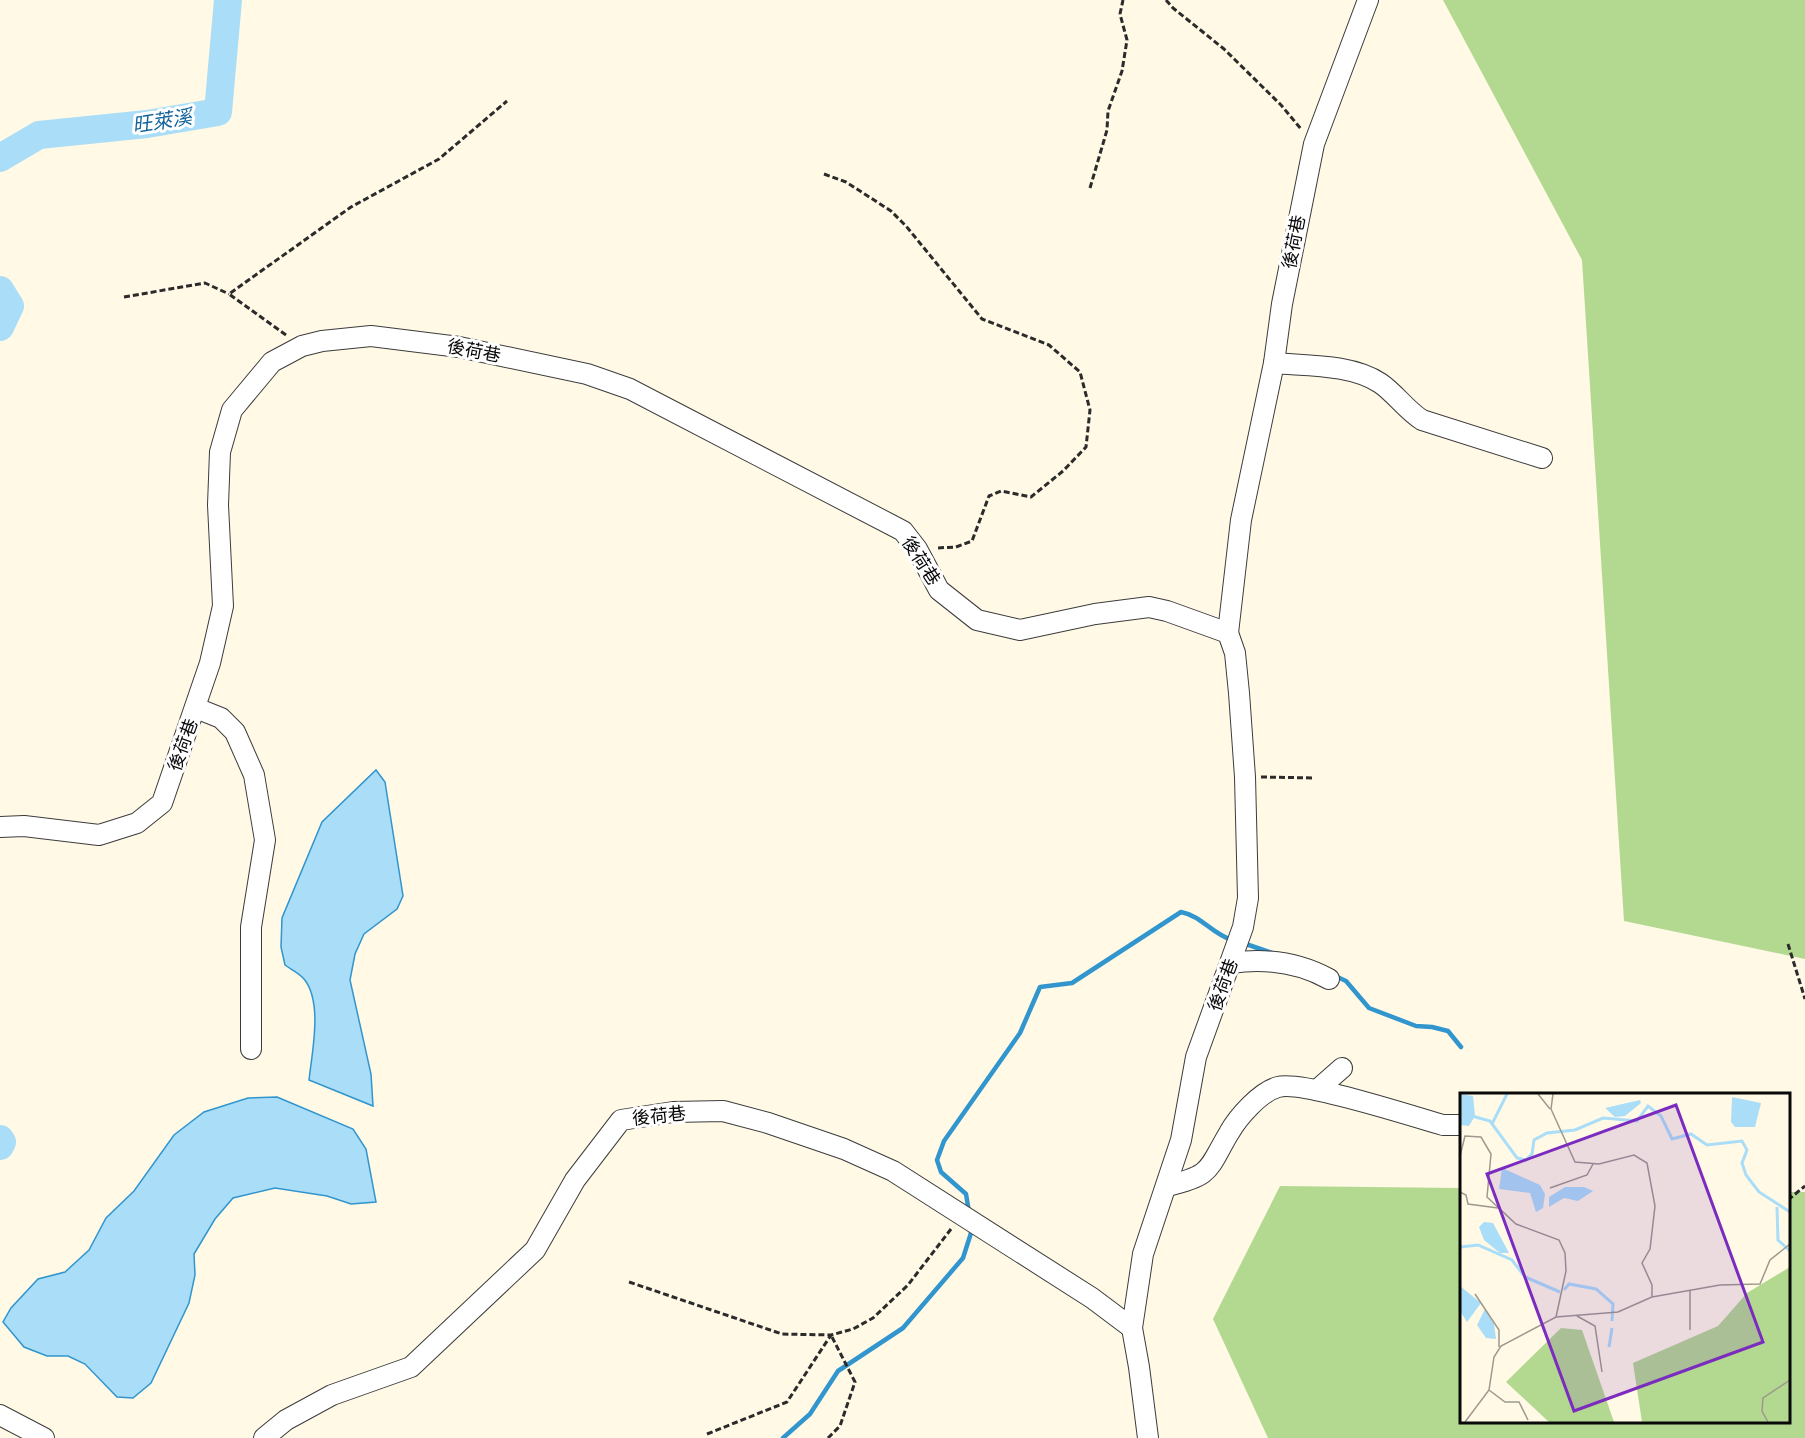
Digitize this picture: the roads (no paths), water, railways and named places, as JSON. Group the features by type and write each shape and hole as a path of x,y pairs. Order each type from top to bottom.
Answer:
{"street":[{"name":"後荷巷","path":"1148,1438 1140,1367 1132,1328 1143,1254 1181,1140 1196,1057 1243,927 1248,898 1245,777 1235,653 1228,633 1241,520 1274,363 1282,304 1314,144 1368,0"},
{"name":"後荷巷","path":"0,827 24,826 99,835 137,823 162,802 196,708 210,663 223,606 218,505 220,452 232,410 272,362 302,346 322,341 371,336 459,347 587,374 630,389 903,531 917,549 939,590 977,620 1020,630 1095,614 1149,607 1167,611 1228,633"},
{"path":"1274,363 1339,369 1359,374 1380,383 1411,413 1422,420 1542,458"},
{"path":"196,708 222,718 235,732 254,775 265,840 251,927 251,1049"},
{"path":"1231,963 1257,959 1314,971 1329,979"},
{"path":"1317,1090 1342,1068"},
{"path":"1167,1186 1197,1178 1202,1174 1215,1158 1235,1122 1254,1102 1276,1087 1287,1085 1317,1090 1443,1125 1460,1125"},
{"name":"後荷巷","path":"264,1438 286,1420 332,1395 411,1367 535,1250 575,1180 621,1120 673,1112 723,1111 768,1123 844,1149 892,1171 1092,1298 1132,1328"},
{"path":"0,1415 44,1438"}],"water":[{"path":"376,770 385,782 403,896 397,909 364,934 355,954 350,980 371,1074 373,1106 309,1080 315,1028 313,1001 304,979 285,965 281,947 282,918 322,822"},
{"path":"277,1097 353,1129 366,1149 376,1202 351,1204 327,1196 275,1188 233,1198 215,1219 194,1254 195,1275 189,1303 151,1383 133,1398 117,1397 85,1364 68,1356 47,1356 24,1347 3,1322 11,1308 38,1279 65,1272 89,1250 106,1218 134,1191 174,1135 204,1112 248,1098"}],"waterway":[{"name":"旺萊溪","path":"0,158 39,135 147,124 218,112 228,0"},
{"name":"旺萊溪","path":"0,290 10,306 0,327"},
{"path":"969,1212 966,1194 941,1172 937,1160 944,1141 1020,1033 1040,987 1072,983 1181,912 1195,917 1232,940"},
{"path":"1243,943 1272,953"},
{"path":"1333,975 1346,981 1369,1008 1416,1026 1448,1031 1461,1047"},
{"name":"旺萊溪","path":"0,1139 2,1142 0,1146"},
{"path":"783,1438 810,1414 838,1371 903,1328 963,1258 971,1233 970,1227"}]}
